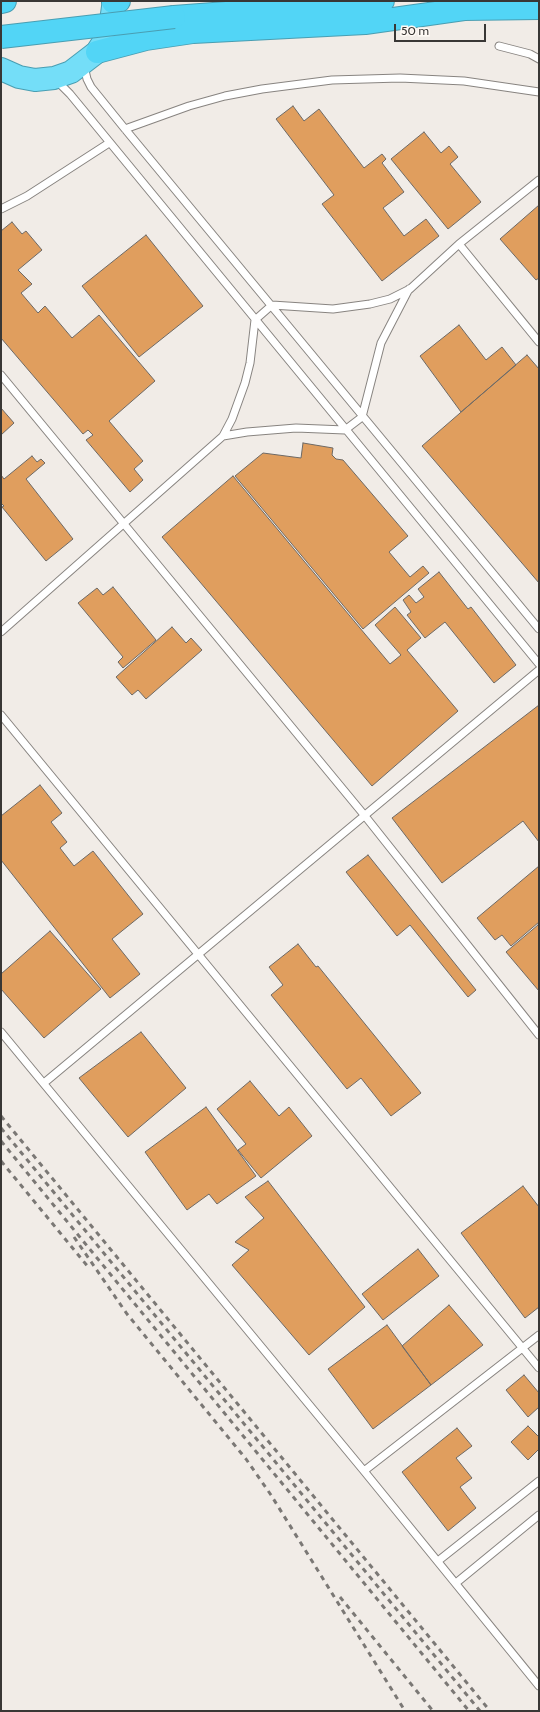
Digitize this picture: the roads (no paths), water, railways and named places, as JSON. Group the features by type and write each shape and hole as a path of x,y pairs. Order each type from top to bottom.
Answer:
{"highway":[{"path":"1,2 5,1"},
{"path":"91,57 110,28 115,1"},
{"path":"1,37 174,17 383,1"},
{"path":"1,69 19,77 35,80 54,78 71,72 91,57 146,38 193,32 365,23 464,9 539,8"}],"lane":[{"path":"499,46 530,54 539,59"},
{"path":"91,57 87,79 91,88 539,629"},
{"path":"54,78 70,94 539,664"},
{"path":"124,129 189,106 225,96 325,80 373,78 434,79 494,84 539,92"},
{"path":"1,209 27,196 109,143"},
{"path":"1,632 223,436 232,419 245,383 250,363 255,320 272,305 313,309 351,307 390,299 410,289 459,244 539,180"},
{"path":"459,244 539,342"},
{"path":"223,436 284,428 345,430 362,417 381,343 410,289"},
{"path":"1,375 365,816 539,1035"},
{"path":"44,1083 539,670"},
{"path":"1,715 539,1368"},
{"path":"1,1032 536,1678 539,1686"},
{"path":"364,1470 539,1335"},
{"path":"438,1561 539,1481"},
{"path":"456,1583 539,1514"}],"railway":[{"path":"1,1116 490,1711"},
{"path":"1,1128 480,1711"},
{"path":"1,1141 469,1711"},
{"path":"1,1161 89,1268"},
{"path":"74,1237 127,1314 246,1459 271,1495 405,1711"},
{"path":"340,1597 433,1711"}]}
